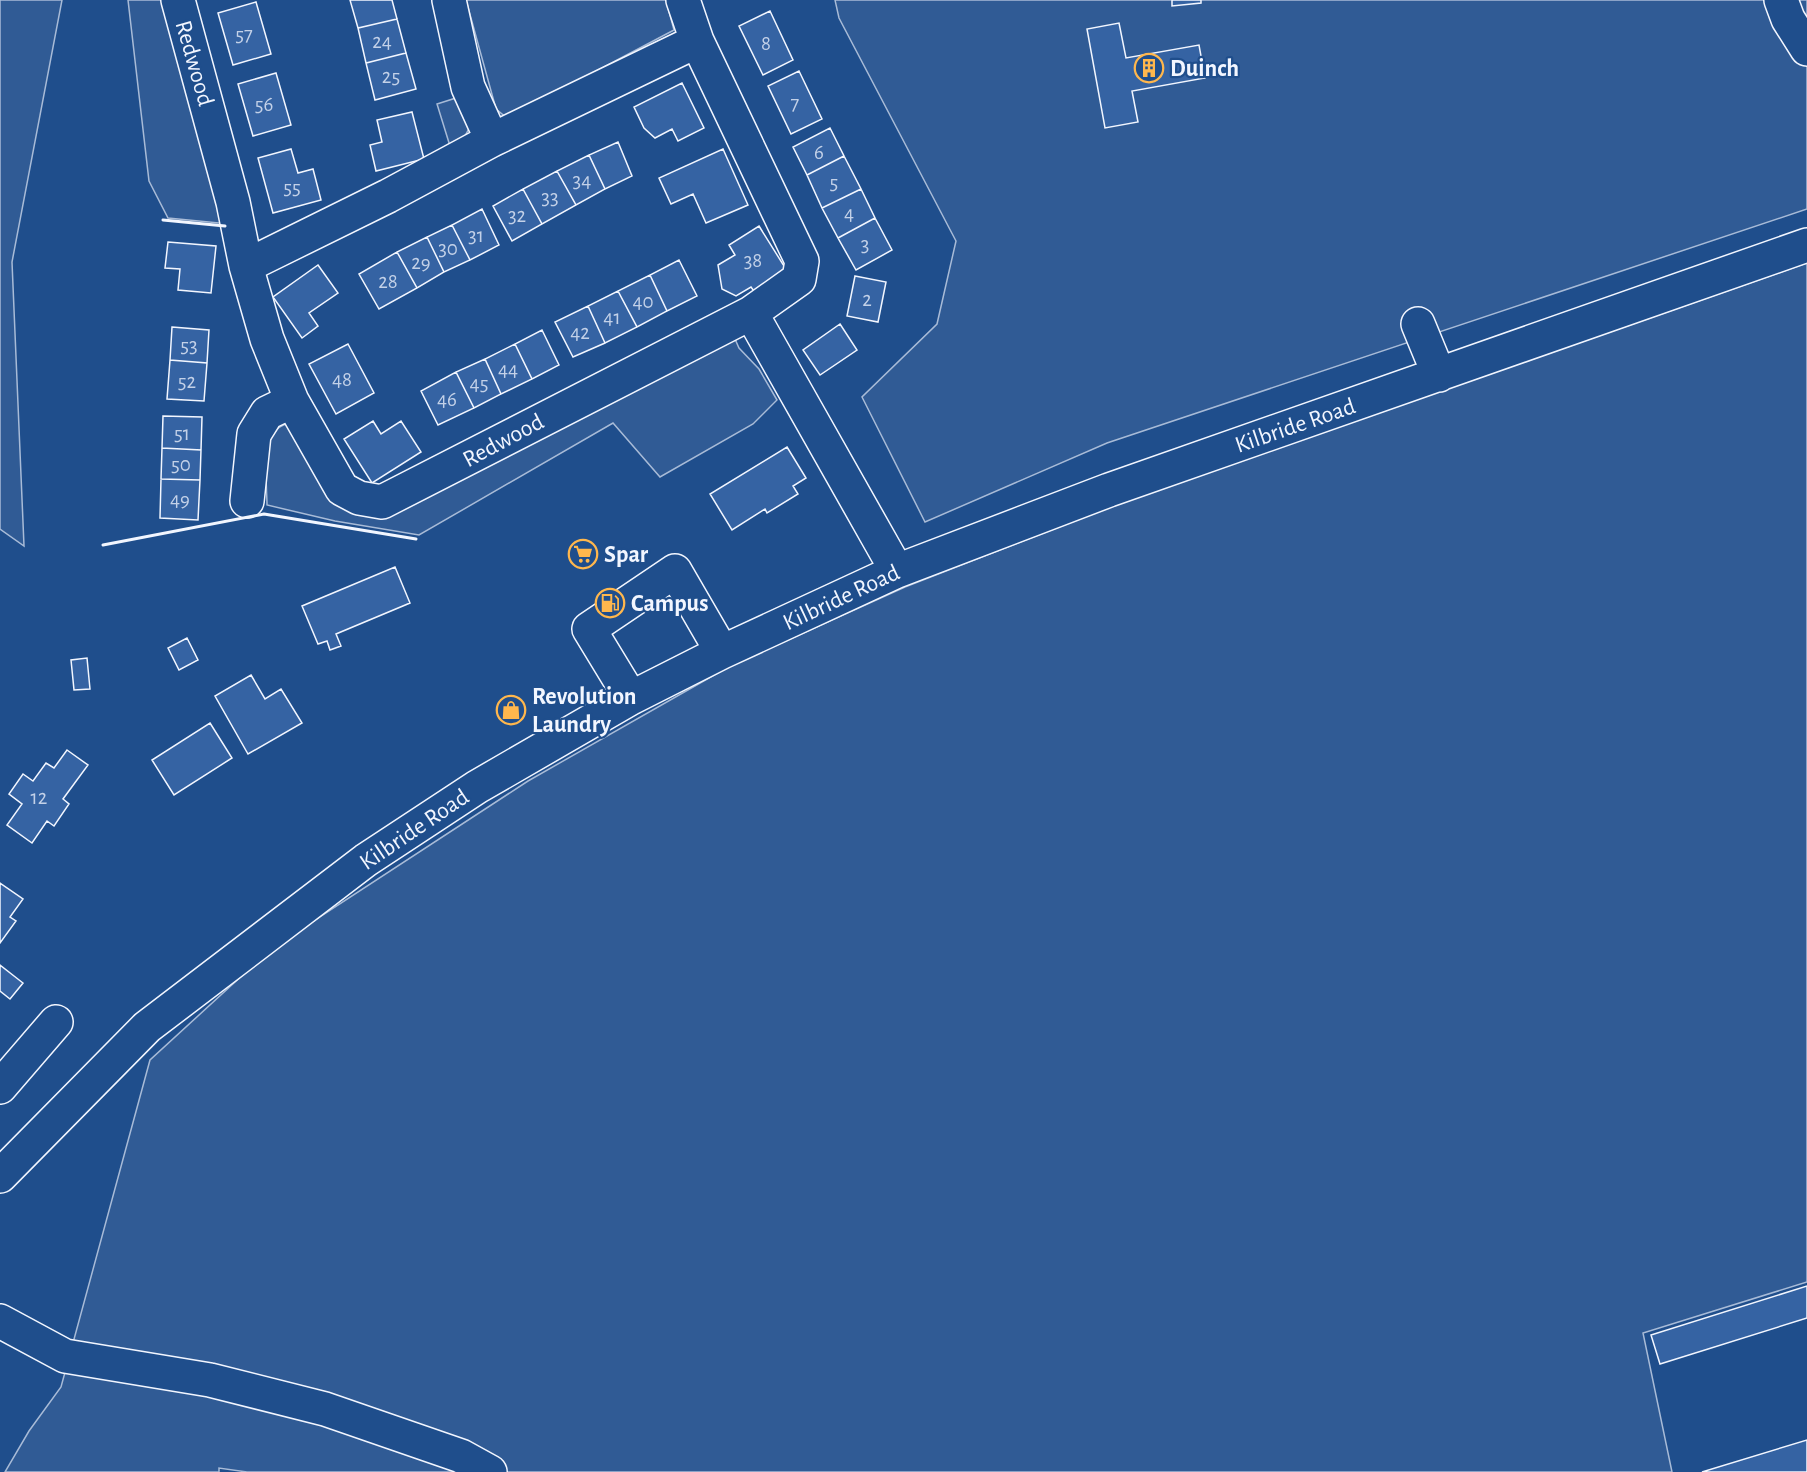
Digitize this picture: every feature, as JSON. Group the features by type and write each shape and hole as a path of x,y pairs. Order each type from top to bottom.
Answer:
{"street":[{"name":"Redwood","path":"178,0 233,202 246,266 267,339 292,401 342,489 359,498 382,502 751,313 799,279 802,261 697,41 683,0"},
{"path":"448,0 468,87 492,140"},
{"path":"1780,0 1788,19 1807,49"},
{"path":"246,266 388,196 492,140 697,41"},
{"name":"Kilbride Road","path":"0,1176 147,1027 357,867 477,787 631,698 722,652 897,571 1109,490 1807,245"},
{"path":"751,313 897,571"},
{"path":"1418,324 1438,375"},
{"path":"247,501 254,434 267,412 292,401"},
{"path":"631,698 589,629 675,571 722,652"},
{"path":"0,1087 41,1058 56,1022"},
{"path":"0,1322 65,1356 210,1380 325,1409 452,1453 490,1472"}],"shaded area":[{"path":"0,0 62,0 12,262 24,546 0,529"},
{"path":"128,0 169,0 229,224 168,218 149,181"},
{"path":"466,0 666,0 674,30 507,118 496,109"},
{"path":"835,0 1807,0 1807,209 1107,443 925,522 862,397 937,324 956,241 839,18"},
{"path":"456,98 471,125 461,143 450,146 437,104"},
{"path":"1807,263 1807,1282 1643,1333 1672,1472 247,1472 219,1468 219,1472 5,1472 29,1431 61,1387 150,1060 272,948 528,781 730,666 905,587 1126,501"},
{"path":"735,339 739,348 759,369 777,400 753,424 660,477 613,423 419,535 335,521 267,505 266,469 269,443 281,426 292,423 355,505"}],"building":[{"path":"350,0 392,0 397,19 358,28"},
{"path":"1172,0 1201,0 1201,3 1172,6"},
{"path":"256,2 271,54 233,65 218,13"},
{"path":"770,11 793,60 763,75 739,26"},
{"path":"397,19 406,53 366,63 358,28"},
{"name":"Duinch","path":"1119,23 1126,58 1199,45 1205,78 1132,91 1138,122 1105,128 1087,29"},
{"path":"406,53 416,89 375,100 366,63"},
{"path":"799,71 822,119 791,134 768,86"},
{"path":"276,73 291,125 253,136 238,84"},
{"path":"682,83 704,128 678,141 672,129 655,138 644,128 634,107"},
{"path":"412,112 424,159 376,171 370,145 382,142 377,120"},
{"path":"830,128 844,156 807,175 793,147"},
{"path":"618,142 632,176 605,189 589,155"},
{"path":"291,149 298,173 313,169 321,200 273,213 258,158"},
{"path":"723,149 748,205 706,223 693,194 671,204 659,178"},
{"path":"589,155 605,189 576,205 557,171"},
{"path":"844,156 861,189 822,208 807,175"},
{"path":"557,171 576,205 542,224 523,189"},
{"path":"523,189 542,224 512,241 493,206"},
{"path":"861,189 875,218 838,238 822,208"},
{"path":"482,209 499,245 470,260 452,225"},
{"path":"875,218 892,250 856,270 838,238"},
{"path":"452,225 470,260 444,272 427,237"},
{"path":"759,226 789,274 756,294 751,287 736,296 722,289 718,265 735,255 729,245"},
{"path":"427,237 444,272 417,288 397,252"},
{"path":"168,242 216,246 211,293 178,290 180,269 165,268"},
{"path":"397,252 417,288 379,309 359,274"},
{"path":"679,260 697,296 667,311 650,275"},
{"path":"318,265 338,293 309,313 318,326 302,338 273,297"},
{"path":"650,275 667,311 637,327 618,291"},
{"path":"855,276 886,282 878,322 847,316"},
{"path":"618,291 637,327 605,343 588,306"},
{"path":"588,306 605,343 573,357 555,322"},
{"path":"840,324 857,350 820,375 803,350"},
{"path":"172,327 209,330 207,363 170,360"},
{"path":"542,330 559,365 532,379 515,344"},
{"path":"348,344 374,393 336,414 309,364"},
{"path":"515,344 532,379 501,394 485,359"},
{"path":"485,359 501,394 474,408 456,372"},
{"path":"170,360 207,363 204,401 167,399"},
{"path":"456,372 474,408 438,425 421,391"},
{"path":"163,416 202,417 201,450 162,448"},
{"path":"373,421 381,434 401,421 421,452 372,483 344,439"},
{"path":"787,447 806,478 793,486 798,494 767,513 765,509 732,530 710,494"},
{"path":"162,448 201,450 200,480 161,479"},
{"path":"161,479 200,480 198,520 160,518"},
{"path":"395,567 410,603 336,634 341,646 330,650 327,641 318,644 302,606"},
{"path":"187,638 198,660 179,670 168,648"},
{"path":"87,658 90,689 74,690 71,660"},
{"path":"251,675 265,699 281,689 302,723 248,754 215,696"},
{"path":"210,723 232,758 174,795 152,760"},
{"path":"67,750 88,765 63,799 69,804 54,826 47,821 32,843 7,825 22,804 9,794 23,774 33,781 46,763 54,768"},
{"path":"0,883 23,899 10,917 16,921 0,943"},
{"path":"0,965 23,983 10,999 0,991"},
{"path":"1807,1286 1807,1318 1660,1364 1651,1335"},
{"path":"1807,1440 1807,1472 1702,1472"}],"wall":[{"path":"163,220 225,226"},
{"path":"103,545 264,514 416,539"}],"place":[{"name":"Duinch","path":"1149,68"},
{"name":"Spar","path":"583,554"},
{"name":"Campus","path":"610,603"},
{"name":"Revolution Laundry","path":"511,710"}]}
